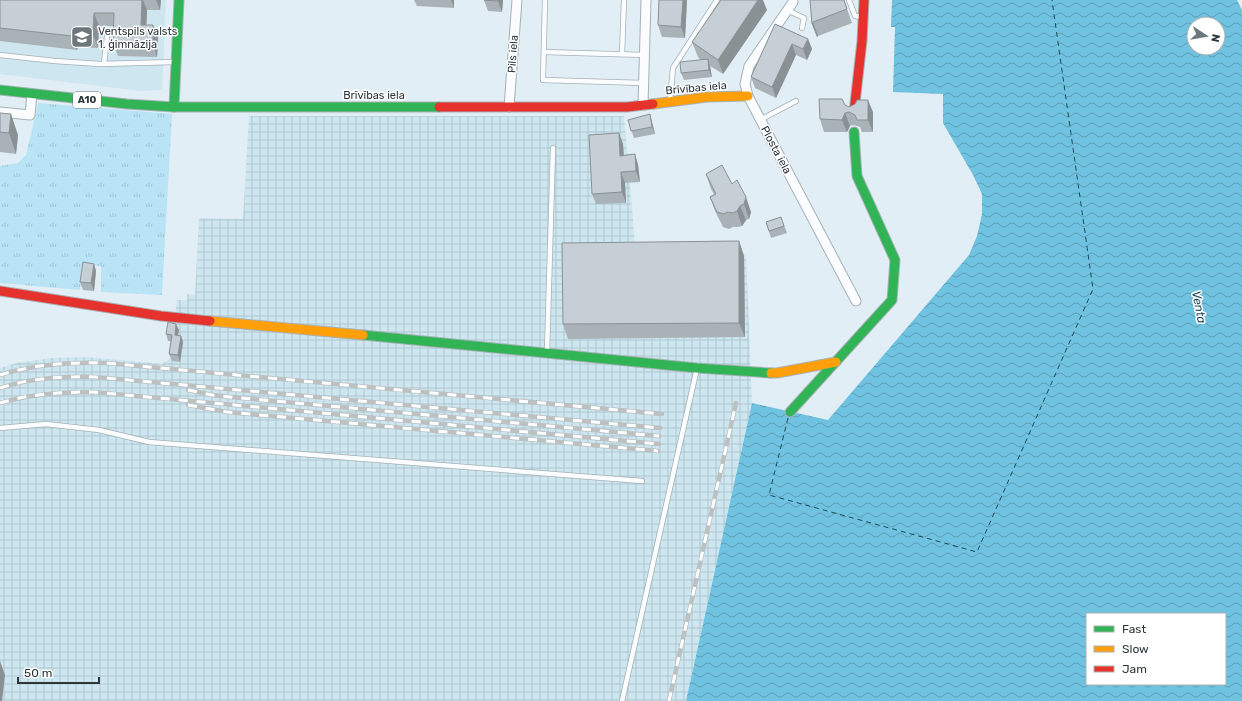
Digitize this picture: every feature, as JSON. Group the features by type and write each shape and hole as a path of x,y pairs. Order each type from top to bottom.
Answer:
{"street":[{"path":"174,107 179,0"},
{"name":"Pils iela","path":"509,107 517,0"},
{"path":"643,105 646,0"},
{"path":"854,112 862,41 864,0"},
{"name":"Plosta iela","path":"793,2 749,66 745,84 748,96 760,120 856,301"},
{"name":"Brīvības iela","path":"0,90 127,104 174,107 627,107 707,97 748,96"},
{"path":"0,112 30,115 32,94"},
{"path":"790,412 892,300 894,260 857,176 854,132"},
{"path":"0,291 161,316 697,368 777,373 836,362"}],"lane":[{"path":"545,0 543,80 644,83"},
{"path":"622,54 624,0"},
{"path":"670,102 673,68 717,0"},
{"path":"850,0 855,16 863,17"},
{"path":"787,10 804,18 802,28"},
{"path":"104,64 106,37"},
{"path":"544,52 645,55"},
{"path":"0,55 54,62 104,64 177,62"},
{"path":"760,120 796,101"},
{"path":"547,354 554,148"},
{"path":"622,701 697,368"},
{"path":"0,428 46,424 99,430 149,442 642,481"}],"shaded area":[{"name":"Ventspils valsts 1. ģimnāzija","path":"0,0 166,0 162,90 141,91 0,74"},
{"path":"249,116 624,116 636,255 746,255 752,403 686,701 0,701 0,368 17,363 51,358 86,357 162,364 172,357 175,342 168,341 170,329 175,317 177,300 187,301 187,294 195,295 199,218 243,219"}],"green space":[{"path":"38,103 172,114 162,295 101,292 101,266 84,265 80,290 0,283 0,166 18,163 26,155"}],"water":[{"name":"Venta","path":"892,0 1237,0 1242,10 1242,701 686,701 752,403 828,420 969,255 977,236 982,214 982,194 973,175 943,123 943,94 893,92 895,27 891,27"}],"building":[{"path":"0,0 142,0 141,25 153,25 153,44 113,43 114,13 94,13 93,35 73,34 72,36 0,28"},
{"path":"659,0 683,0 681,27 658,25"},
{"path":"721,0 758,0 718,60 692,42"},
{"path":"810,0 844,0 847,9 813,22 812,24"},
{"path":"775,24 808,39 803,49 792,44 772,87 751,77"},
{"path":"708,59 709,70 681,73 680,62"},
{"path":"819,99 842,99 845,105 849,107 855,104 857,100 868,100 868,120 857,120 855,115 849,112 845,113 842,120 820,119"},
{"path":"0,113 11,114 9,133 0,132"},
{"path":"650,114 652,127 631,131 628,120"},
{"path":"619,133 620,156 635,154 636,171 621,172 622,192 592,194 589,135"},
{"path":"722,165 732,184 737,180 746,197 744,204 733,213 727,212 724,214 717,212 710,197 716,194 706,174"},
{"path":"781,217 784,226 769,231 766,222"},
{"path":"739,241 739,323 563,324 562,243"},
{"path":"83,262 94,264 91,283 80,282"},
{"path":"168,322 176,324 175,335 181,336 178,355 169,354 172,335 166,334"}],"ferry route":[{"path":"788,418 769,495 977,552 1093,289 1052,0"}],"railway":[{"path":"0,375 26,368 53,364 106,363 662,414"},
{"path":"0,388 47,378 95,377 660,428"},
{"path":"188,390 230,397 659,436"},
{"path":"0,403 23,397 46,394 93,392 659,444"},
{"path":"669,701 736,403"},
{"path":"188,405 227,412 658,451"}],"traffic: fast":[{"path":"0,90 127,104 174,107 179,0"},
{"path":"174,107 439,107"},
{"path":"790,412 892,300 895,260 857,176 854,132"},
{"path":"363,335 697,368 771,373"}],"traffic: slow":[{"path":"653,104 707,97 748,96"},
{"path":"210,321 363,335"},
{"path":"771,373 836,362"}],"traffic: jam":[{"path":"854,112 862,41 864,0"},
{"path":"439,107 627,107 653,104"},
{"path":"0,291 161,316 210,321"}],"place":[{"name":"Ventspils valsts 1. ģimnāzija","path":"82,37"}]}
